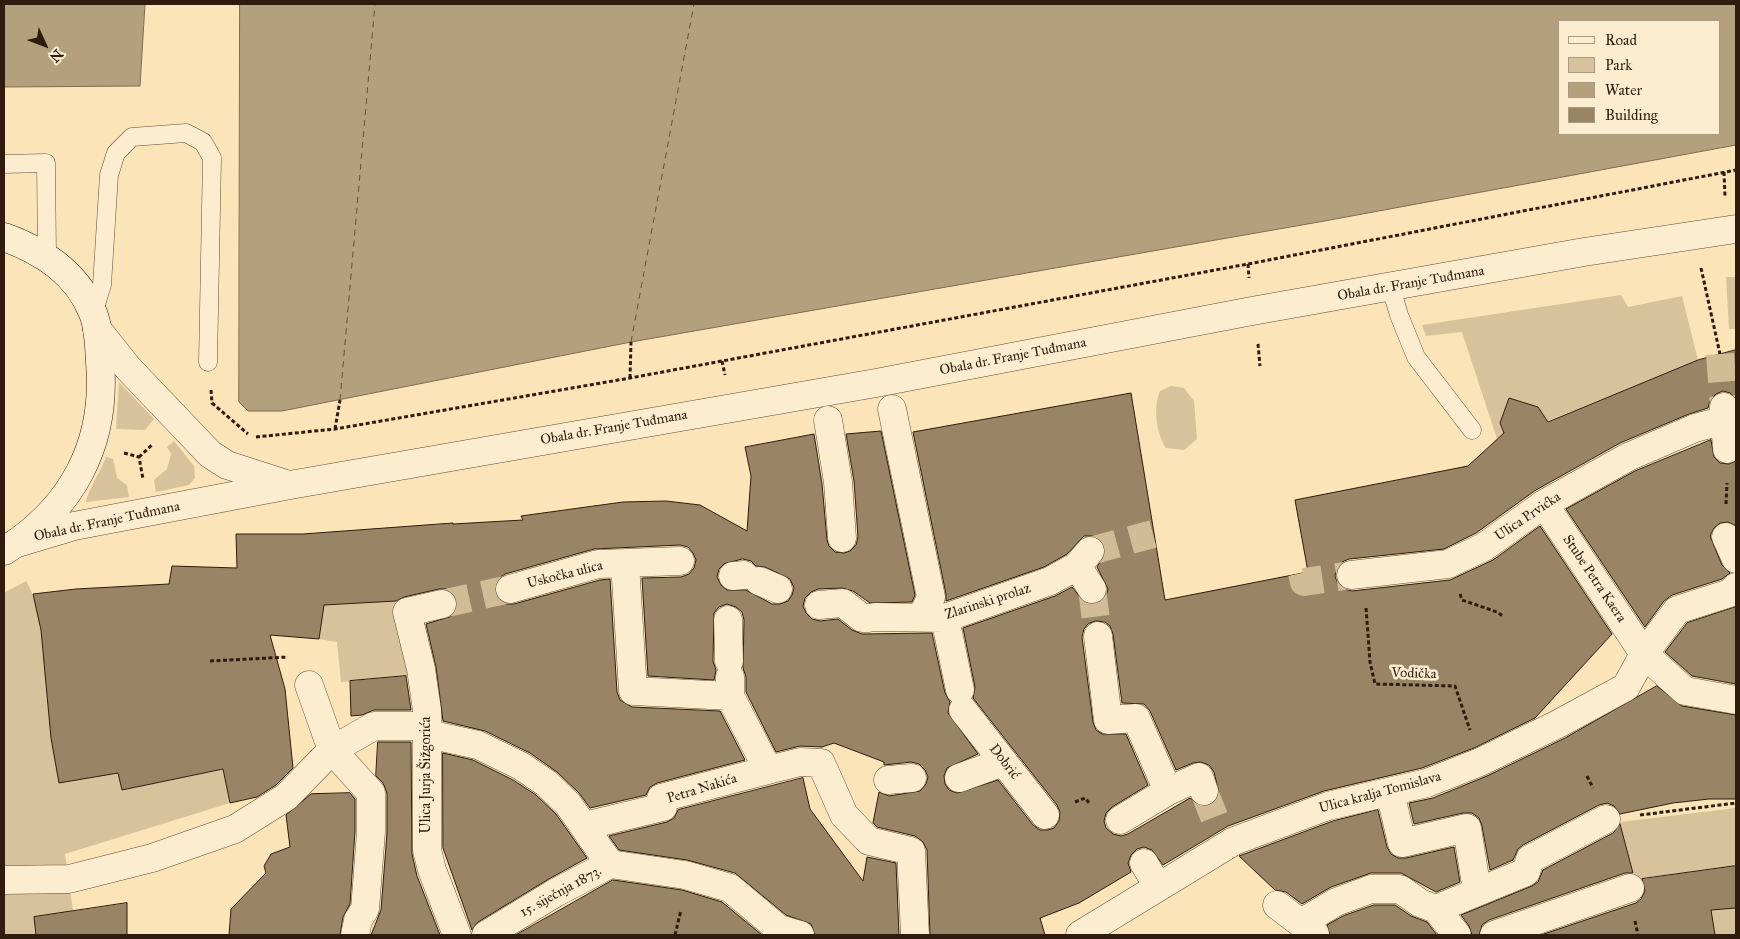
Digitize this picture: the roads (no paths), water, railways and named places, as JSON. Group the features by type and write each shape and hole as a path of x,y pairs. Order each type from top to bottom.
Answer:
{"street":[{"name":"Obala dr. Franje Tuđmana","path":"9,547 64,528 290,485 876,383 1243,313 1584,252 1736,230"},
{"name":"Obala dr. Franje Tuđmana","path":"4,237 47,256 67,274 82,293 95,321 128,368 210,454 226,465 290,485"},
{"path":"9,547 56,507 79,475 94,444 100,412 102,380 95,321"},
{"path":"892,409 934,617"},
{"name":"Ulica Prvićka","path":"1355,574 1448,564 1484,547 1544,504 1662,442 1724,413 1727,449"},
{"path":"828,420 838,482 842,538"},
{"name":"Obala dr. Franje Tuđmana","path":"199,502 209,491 215,479 216,467 210,454"},
{"name":"Stube Petra Kaera","path":"1544,504 1644,654 1685,691 1736,700"},
{"name":"Zlarinski prolaz","path":"784,591 862,618 934,617 1050,581 1084,558 1092,589"},
{"name":"Uskočka ulica","path":"510,589 598,564 680,560"},
{"path":"625,563 633,691 730,678"},
{"name":"Ulica kralja Tomislava","path":"1092,932 1158,887 1226,847 1328,806 1427,783 1561,728 1626,687 1644,654 1677,610 1730,593 1736,587"},
{"name":"Ulica Jurja Šižgorića","path":"442,604 407,612 421,669 428,730 427,850 432,870 457,935"},
{"name":"Dobrić","path":"934,617 961,700 1003,762 1045,815"},
{"path":"728,620 730,678 768,770 800,762 821,763 837,773 844,815 869,841 911,851 915,935"},
{"path":"1098,636 1108,720 1136,718 1168,791"},
{"path":"309,685 332,750 371,793 365,910 358,920 355,935"},
{"path":"4,880 70,879 152,858 235,829 286,797 332,750 374,726 428,730 478,745 521,766 546,783 568,804 610,864 685,875 730,888 779,929 800,935"},
{"path":"959,778 1003,762"},
{"name":"Petra Nakića","path":"584,826 663,807 661,798 768,770"},
{"path":"1120,820 1168,791 1199,777 1204,791"},
{"path":"1390,792 1402,843 1467,828 1478,891"},
{"path":"1436,909 1526,872 1530,859 1606,819"},
{"path":"1144,863 1158,887"},
{"name":"15. siječnja 1873.","path":"486,935 515,927 610,864"},
{"path":"1278,906 1309,929 1336,902 1371,889 1400,888 1420,903 1436,909 1457,935"},
{"path":"1494,935 1630,888"}],"lane":[{"path":"95,321 102,285 109,175 116,153 132,137 186,133 203,142 212,158 208,362"},
{"path":"4,164 46,164 47,256"},
{"path":"1391,288 1399,315 1416,357 1472,430"}],"water":[{"path":"4,4 145,4 140,86 4,87"},
{"path":"240,4 1736,4 1736,145 1319,222 631,342 282,411 248,411 239,402"}],"tunnel":[{"path":"1720,354 1724,407"},
{"path":"1090,551 1153,534"},
{"path":"1302,573 1304,582 1351,575"},
{"path":"442,604 510,589"},
{"path":"1092,589 1098,636"},
{"path":"1204,791 1215,819"}]}
